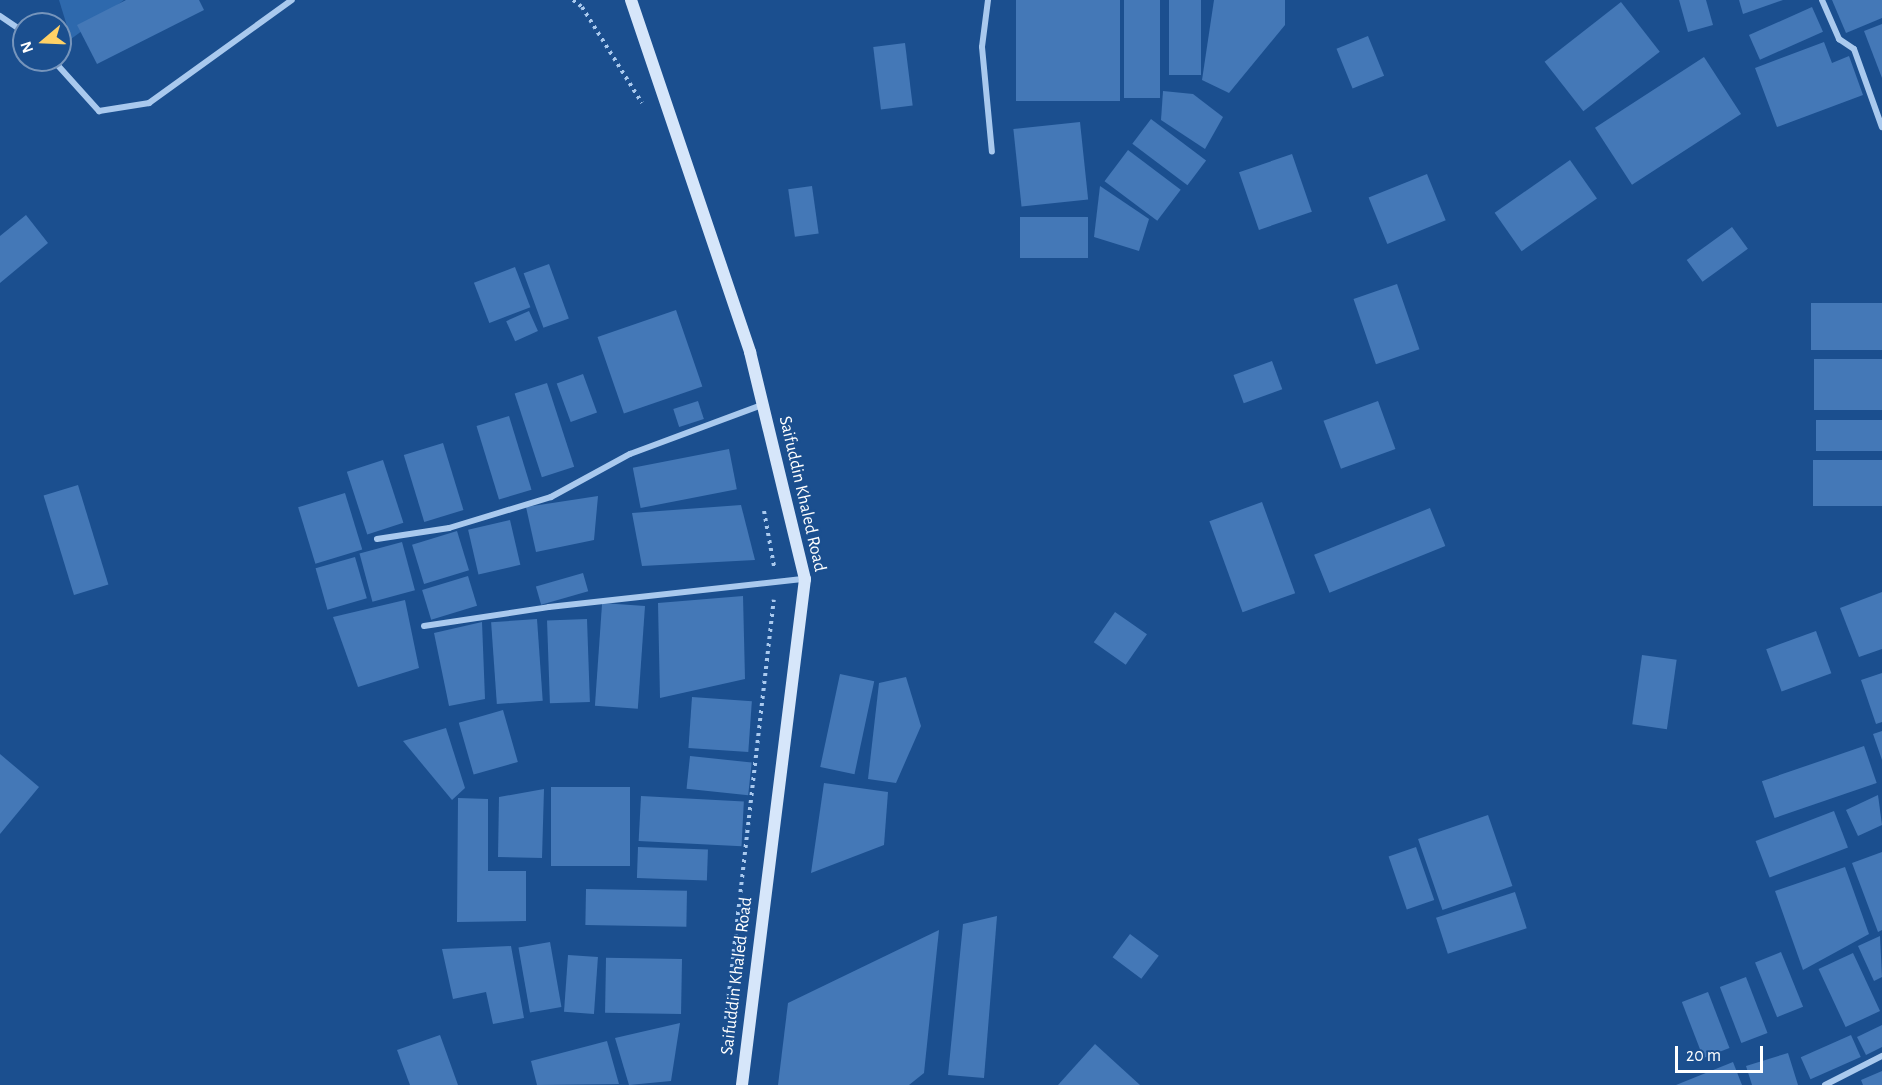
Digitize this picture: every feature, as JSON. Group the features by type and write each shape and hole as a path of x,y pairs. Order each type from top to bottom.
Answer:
{"main road":[{"name":"Saifuddin Khaled Road","path":"631,0 750,352 805,579 742,1085"}],"street":[{"path":"64,72 99,111 148,103 292,0"},
{"path":"988,0 982,47 992,152"},
{"path":"1822,0 1839,39 1854,50 1882,127"},
{"path":"377,539 449,528 551,497 630,454 763,405"},
{"path":"424,626 776,580 805,579"},
{"path":"1825,1085 1882,1056"}],"path":[{"path":"573,0 582,7 643,105"},
{"path":"726,1021 776,580 763,501"}],"shaded area":[{"path":"59,0 124,0 72,38 72,12 63,12"}],"building":[{"path":"126,0 199,0 204,10 97,64 77,25"},
{"path":"1016,0 1120,0 1120,101 1016,101"},
{"path":"1124,0 1160,0 1160,98 1124,98"},
{"path":"1169,0 1201,0 1201,75 1169,75"},
{"path":"1214,0 1285,0 1285,25 1229,93 1202,80"},
{"path":"1679,0 1706,0 1713,25 1688,32"},
{"path":"1739,0 1783,0 1743,14"},
{"path":"1832,0 1882,0 1882,18 1846,33"},
{"path":"1621,2 1660,52 1583,111 1545,62"},
{"path":"1812,7 1823,32 1760,60 1749,35"},
{"path":"1882,24 1882,78 1864,31"},
{"path":"1368,36 1384,76 1353,89 1336,49"},
{"path":"1824,42 1832,63 1849,56 1863,95 1777,127 1755,68"},
{"path":"905,43 913,106 881,109 873,47"},
{"path":"1704,57 1741,114 1632,185 1595,128"},
{"path":"1163,91 1193,94 1223,117 1205,149 1161,120"},
{"path":"1151,119 1206,161 1187,185 1132,144"},
{"path":"1080,122 1088,200 1022,207 1013,129"},
{"path":"1128,150 1181,190 1157,221 1105,181"},
{"path":"1292,154 1312,212 1259,230 1239,172"},
{"path":"1570,160 1597,199 1522,251 1495,213"},
{"path":"1427,174 1446,220 1387,244 1369,198"},
{"path":"812,186 819,234 795,237 788,189"},
{"path":"1100,186 1149,219 1139,251 1094,237"},
{"path":"26,215 48,243 0,283 0,236"},
{"path":"1020,217 1088,217 1088,258 1020,258"},
{"path":"1732,227 1748,249 1703,282 1687,260"},
{"path":"549,264 569,319 543,328 524,273"},
{"path":"515,267 530,307 489,323 474,283"},
{"path":"1397,284 1419,349 1376,364 1354,299"},
{"path":"1811,303 1882,303 1882,350 1811,350"},
{"path":"676,310 702,387 624,414 598,337"},
{"path":"529,311 538,331 515,341 506,321"},
{"path":"1814,359 1882,359 1882,410 1814,410"},
{"path":"1272,361 1282,389 1244,403 1233,375"},
{"path":"583,374 597,413 571,422 557,384"},
{"path":"547,383 574,467 542,477 515,394"},
{"path":"698,401 704,419 679,427 673,409"},
{"path":"1378,401 1395,449 1341,469 1323,421"},
{"path":"509,416 532,490 499,500 476,426"},
{"path":"1816,420 1882,420 1882,451 1816,451"},
{"path":"443,443 463,510 424,522 404,455"},
{"path":"729,449 737,489 641,508 633,468"},
{"path":"383,460 403,523 367,535 347,472"},
{"path":"1813,460 1882,460 1882,506 1813,506"},
{"path":"78,485 108,584 74,595 44,496"},
{"path":"345,493 362,549 315,564 298,507"},
{"path":"598,496 594,540 536,552 526,507"},
{"path":"1262,502 1295,593 1243,612 1209,521"},
{"path":"741,505 755,560 642,566 632,513"},
{"path":"1430,508 1445,546 1329,593 1314,555"},
{"path":"510,520 520,565 478,574 468,530"},
{"path":"457,531 469,570 424,584 412,545"},
{"path":"402,542 415,590 372,602 359,553"},
{"path":"355,557 367,598 327,610 316,568"},
{"path":"583,573 588,591 541,605 536,587"},
{"path":"468,576 477,606 431,620 422,590"},
{"path":"1882,592 1882,649 1859,657 1840,608"},
{"path":"743,596 745,679 660,698 658,603"},
{"path":"405,600 419,668 358,687 333,617"},
{"path":"602,603 645,606 638,709 595,706"},
{"path":"1115,612 1147,634 1126,665 1094,642"},
{"path":"537,619 543,701 497,704 491,622"},
{"path":"587,619 590,702 550,703 547,620"},
{"path":"482,622 485,699 449,706 434,633"},
{"path":"1816,631 1831,673 1782,691 1766,649"},
{"path":"1642,655 1677,660 1667,729 1632,724"},
{"path":"1882,673 1882,722 1876,724 1861,680"},
{"path":"840,674 874,681 854,774 820,767"},
{"path":"906,677 921,726 896,783 868,779 879,683"},
{"path":"692,697 752,701 748,752 688,748"},
{"path":"503,710 518,762 474,775 459,723"},
{"path":"446,728 465,788 452,800 403,741"},
{"path":"1882,731 1882,760 1873,734"},
{"path":"1864,746 1877,783 1775,818 1762,781"},
{"path":"0,754 39,787 0,834"},
{"path":"690,756 752,762 748,795 687,789"},
{"path":"824,783 888,792 884,845 811,873"},
{"path":"551,787 630,787 630,866 551,866"},
{"path":"544,789 542,858 498,857 499,797"},
{"path":"1878,795 1882,825 1858,836 1846,810"},
{"path":"641,796 744,801 742,846 639,841"},
{"path":"458,798 488,799 488,871 526,871 526,921 457,922"},
{"path":"1834,811 1848,847 1770,878 1756,841"},
{"path":"1488,815 1512,886 1442,910 1418,839"},
{"path":"638,847 708,849 707,880 637,878"},
{"path":"1416,847 1434,900 1407,909 1389,856"},
{"path":"1882,852 1882,930 1878,932 1852,863"},
{"path":"1845,867 1869,934 1803,970 1775,891"},
{"path":"586,889 687,891 686,927 585,925"},
{"path":"1515,892 1527,928 1448,954 1436,918"},
{"path":"997,916 984,1078 948,1075 963,924"},
{"path":"939,930 924,1073 909,1085 778,1085 788,1003"},
{"path":"1130,934 1159,956 1141,979 1113,957"},
{"path":"1880,936 1882,977 1874,981 1858,946"},
{"path":"550,942 561,1007 530,1013 518,948"},
{"path":"511,946 524,1018 493,1024 486,992 453,999 442,949"},
{"path":"1781,952 1803,1007 1777,1017 1755,962"},
{"path":"1853,953 1880,1011 1846,1027 1819,969"},
{"path":"568,955 598,957 594,1014 564,1012"},
{"path":"606,958 682,959 681,1014 605,1013"},
{"path":"1746,977 1768,1033 1741,1043 1720,987"},
{"path":"1708,992 1730,1048 1703,1058 1682,1002"},
{"path":"680,1023 671,1081 629,1085 615,1038"},
{"path":"1882,1025 1882,1047 1866,1055 1857,1037"},
{"path":"440,1035 458,1085 410,1085 397,1050"},
{"path":"1851,1035 1861,1057 1811,1079 1801,1057"},
{"path":"607,1041 619,1084 537,1085 531,1061"},
{"path":"1095,1044 1140,1085 1058,1085"},
{"path":"1788,1053 1798,1085 1752,1085 1746,1066"},
{"path":"1733,1062 1742,1085 1676,1085"},
{"path":"1882,1071 1882,1085 1863,1085 1861,1080"}]}
